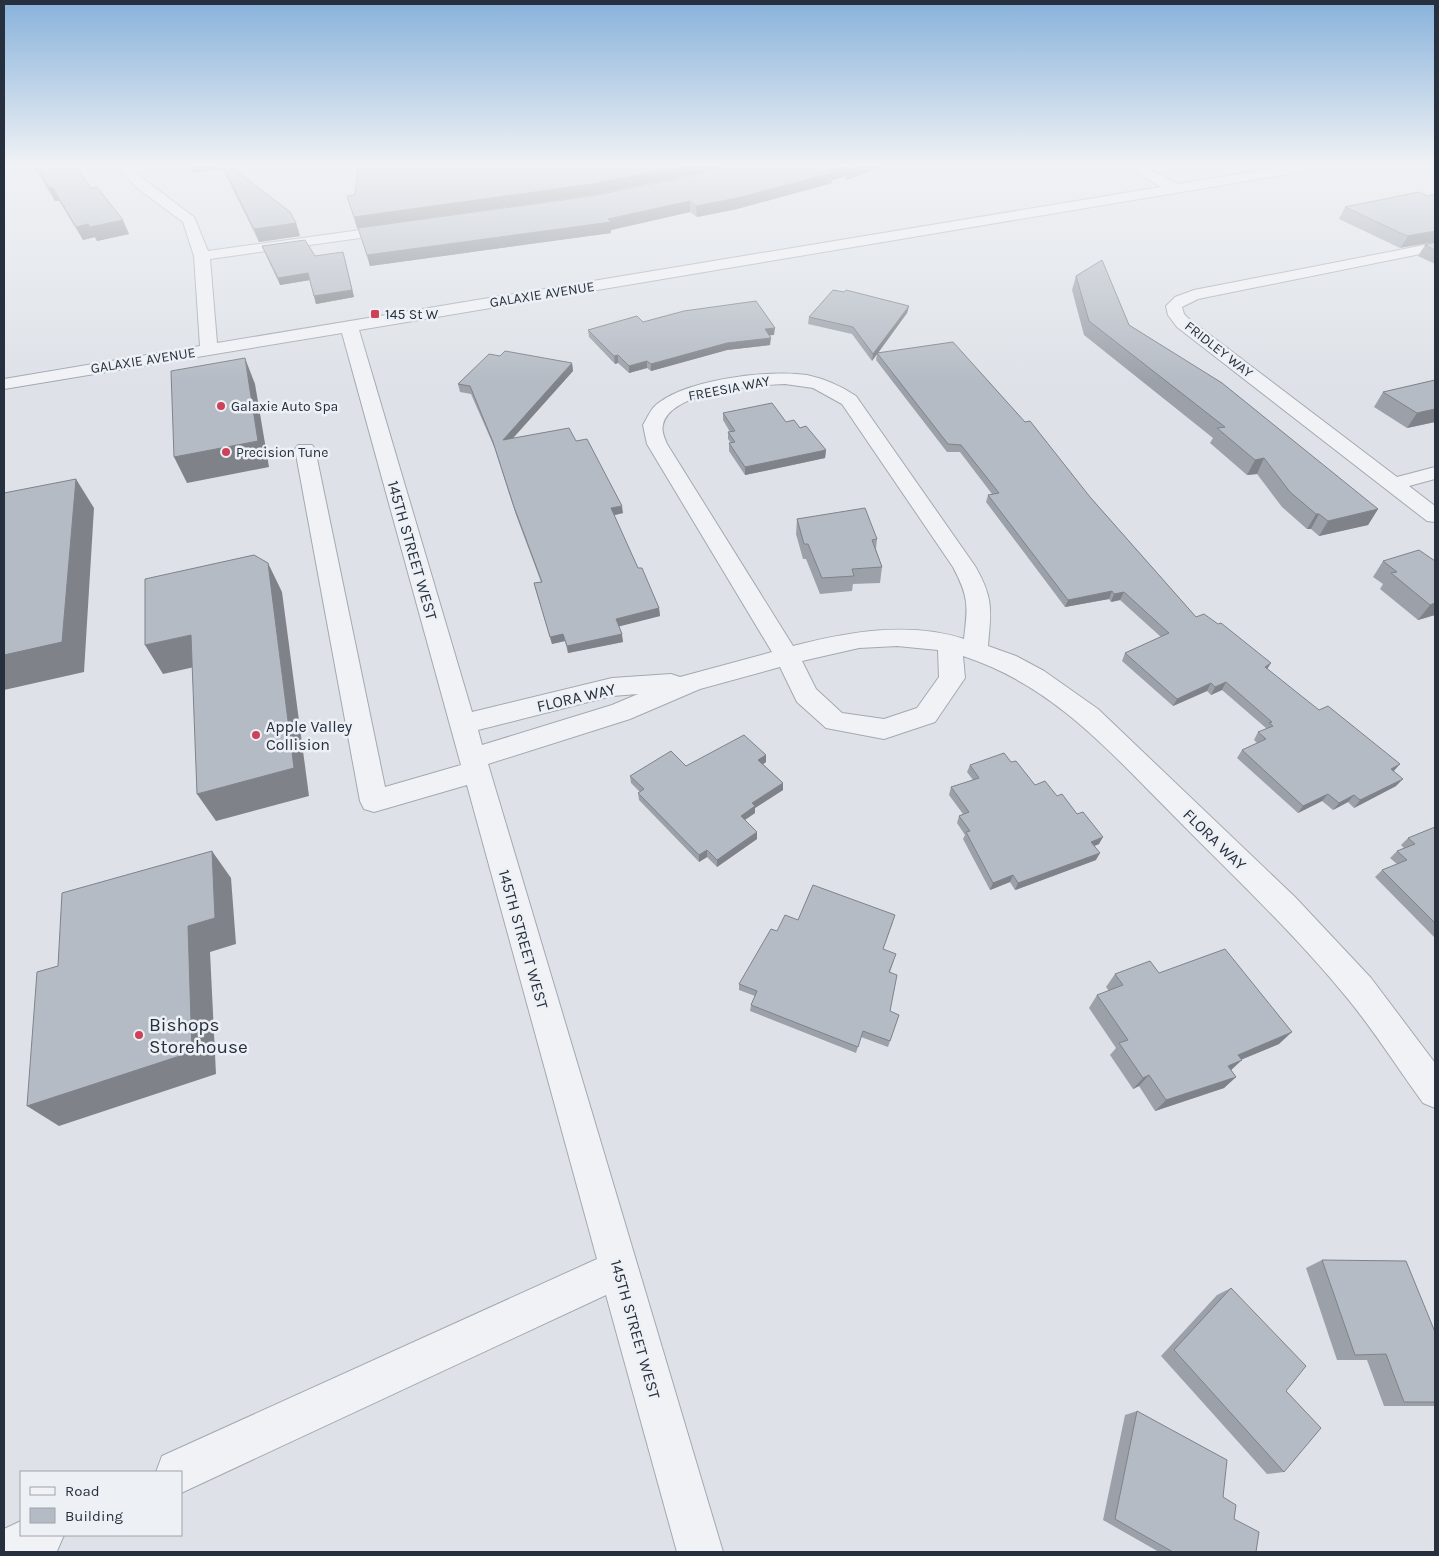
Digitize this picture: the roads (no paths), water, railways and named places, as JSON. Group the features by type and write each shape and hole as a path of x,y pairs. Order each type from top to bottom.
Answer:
{"street":[{"path":"195,238 202,256 209,350"},
{"path":"202,256 331,238"},
{"name":"GALAXIE AVENUE","path":"4,384 882,238"},
{"name":"FRIDLEY WAY","path":"1435,247 1194,295 1181,300 1174,306 1176,314 1183,323 1435,516"},
{"name":"145TH STREET WEST","path":"349,326 473,766 700,1552"},
{"name":"FREESIA WAY","path":"787,656 657,444 653,427 655,419 669,404 692,394 756,380 785,378 828,387 849,400 959,558 975,586 980,607 962,647"},
{"name":"FLORA WAY","path":"305,448 374,802 621,712 692,682 787,656 859,640 897,638 962,647 1007,662 1035,677 1089,716 1284,906 1360,989 1435,1089"},
{"path":"1394,484 1435,473"},
{"path":"787,656 806,695 834,721 884,729 926,715 952,678 962,647"},
{"name":"FLORA WAY","path":"462,724 612,687 692,682"},
{"path":"180,1471 618,1269"},
{"path":"4,1552 39,1536"}],"place":[{"name":"145 St W","path":"375,314"},
{"name":"Galaxie Auto Spa","path":"221,406"},
{"name":"Precision Tune","path":"226,452"},
{"name":"Apple Valley Collision","path":"256,735"},
{"name":"Bishops Storehouse","path":"139,1035"}]}
